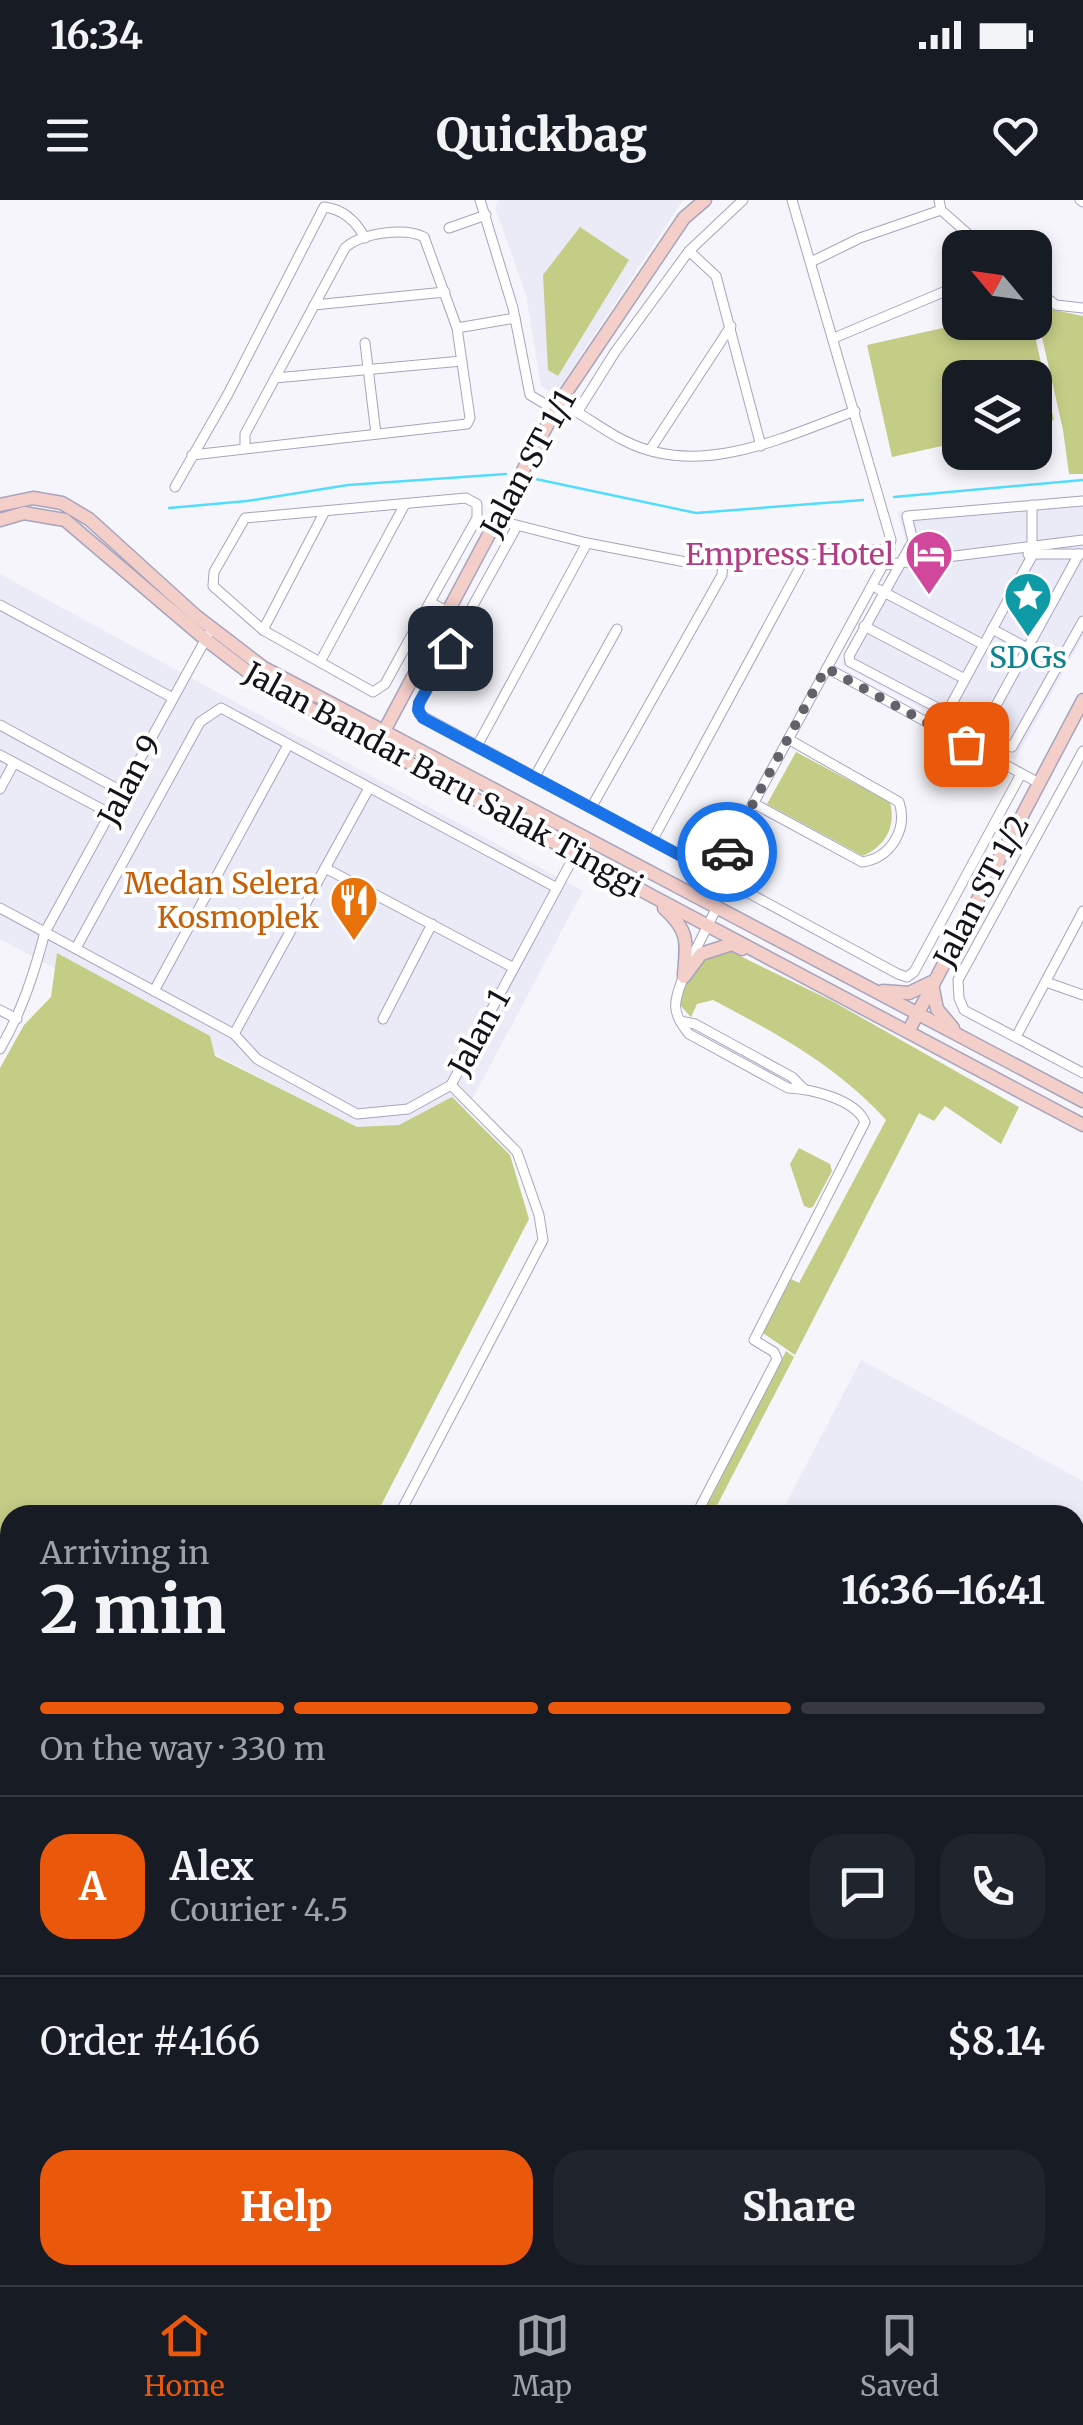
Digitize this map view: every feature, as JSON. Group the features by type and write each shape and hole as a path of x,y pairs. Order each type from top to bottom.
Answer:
{"main road":[{"name":"Jalan ST 1/1","path":"377,744 557,407 652,262 684,218 706,200"},
{"name":"Jalan Bandar Baru Salak Tinggi","path":"0,505 34,498 62,503 89,519 260,681 652,896 1083,1124"},
{"name":"Jalan Bandar Baru Salak Tinggi","path":"0,520 24,513 66,520 209,634 264,668 1083,1101"},
{"name":"Jalan ST 1/2","path":"909,1030 1038,783 1078,723 1083,700"},
{"path":"652,896 680,922 686,945 684,976"},
{"path":"684,976 701,954 732,944 805,976"},
{"path":"864,987 909,994 932,982 937,1009 964,1038"}],"street":[{"path":"480,200 515,318 530,395 578,411 626,442 678,456 761,446 856,411"},
{"path":"578,411 615,352 689,251 743,200"},
{"path":"715,874 872,585 892,540 792,200"},
{"path":"811,262 940,205 966,230"},
{"path":"175,487 324,207 345,214 358,224 359,239"},
{"path":"450,228 486,215"},
{"path":"192,456 467,424 470,418 457,328 424,237 412,231 359,239 345,248 245,434 245,449"},
{"path":"689,251 716,276 761,446"},
{"path":"314,305 445,292"},
{"path":"834,338 942,293"},
{"path":"1052,302 1083,308"},
{"path":"457,328 515,318"},
{"path":"650,450 730,326"},
{"path":"365,343 376,434"},
{"path":"275,378 462,360"},
{"path":"466,498 477,504 477,518 385,684 372,692 262,630 213,586 214,572 245,518 326,511 466,498"},
{"path":"1083,500 907,516 913,541 850,652 850,662 1008,747 1016,746 1083,621"},
{"path":"320,662 405,504"},
{"path":"938,729 1032,551 1032,505"},
{"path":"262,630 326,511"},
{"path":"497,520 691,563 890,549"},
{"path":"518,526 419,703 423,718 907,977 914,972 1022,774"},
{"path":"1032,551 1083,540"},
{"path":"476,746 588,543"},
{"path":"883,564 1021,550 1081,554 981,733"},
{"path":"652,842 806,554"},
{"path":"591,808 722,575 724,561"},
{"path":"872,585 984,645"},
{"path":"430,602 448,612"},
{"path":"0,605 173,698"},
{"path":"864,626 965,680"},
{"path":"534,778 617,629"},
{"path":"992,630 1060,665"},
{"name":"Jalan 9","path":"0,1049 31,984 45,932 209,634"},
{"path":"826,668 1038,783"},
{"path":"76,948 200,722 220,708 557,888"},
{"path":"0,725 123,792"},
{"path":"753,803 862,862 885,854 895,840 903,814 899,802 788,739"},
{"path":"154,991 288,745"},
{"path":"1083,750 958,980 964,1010 1083,1073"},
{"path":"0,756 111,814"},
{"path":"0,789 14,763"},
{"path":"0,908 234,1034 369,788"},
{"name":"Jalan 1","path":"234,1034 250,1053 357,1114 408,1109 451,1085 585,836"},
{"path":"325,868 514,968"},
{"path":"701,1505 777,1360 774,1352 754,1340 865,1122 860,1113 804,1089 788,1088 746,1068 689,1034 677,1020 674,999 717,907"},
{"path":"1016,1037 1083,912"},
{"path":"383,1018 432,924"},
{"path":"1046,982 1083,995"},
{"path":"0,1010 17,1019"},
{"path":"404,1505 543,1240 539,1215 517,1152 451,1085"}],"shaded area":[{"path":"499,200 683,200 555,394 541,386 526,295 495,208"},
{"path":"1083,495 1083,636 1015,760 841,664 906,541 897,512"},
{"path":"0,574 583,891 434,1171 0,939"},
{"path":"861,1360 1083,1481 1083,1505 785,1505"}],"green space":[{"path":"580,227 629,260 558,376 548,370 543,275"},
{"path":"1052,310 1083,316 1083,474 1069,474 1052,381 1052,360 1047,360 1043,340 1052,340"},
{"path":"942,328 942,340 1036,340 1040,360 942,360 942,446 892,457 867,345"},
{"path":"796,752 890,802 890,827 878,846 863,856 767,804"},
{"path":"726,949 834,1002 1019,1107 1001,1144 945,1106 934,1121 919,1113 795,1355 763,1333 791,1279 799,1283 886,1120 826,1067 737,1012 713,1000 697,1004 691,1017 687,1013 680,999 691,973 704,957"},
{"path":"57,953 210,1036 215,1056 357,1127 399,1125 452,1097 510,1155 529,1219 381,1505 0,1505 0,1068 24,1025 51,997"},
{"path":"799,1148 830,1164 832,1171 809,1208 804,1206 790,1164"},
{"path":"786,1351 794,1357 717,1505 707,1505"}],"waterway":[{"path":"169,508 348,485 506,474"},
{"path":"531,478 696,513 863,500"},
{"path":"894,497 1083,480"}],"way so far":[{"path":"727,852 826,668 966,744"}],"place":[{"name":"Empress Hotel","path":"929,596"},
{"name":"SDGs","path":"1028,638"},
{"name":"Medan Selera Kosmoplek","path":"354,942"}],"route":[{"path":"450,648 419,703 423,718 715,874 727,852"}]}
